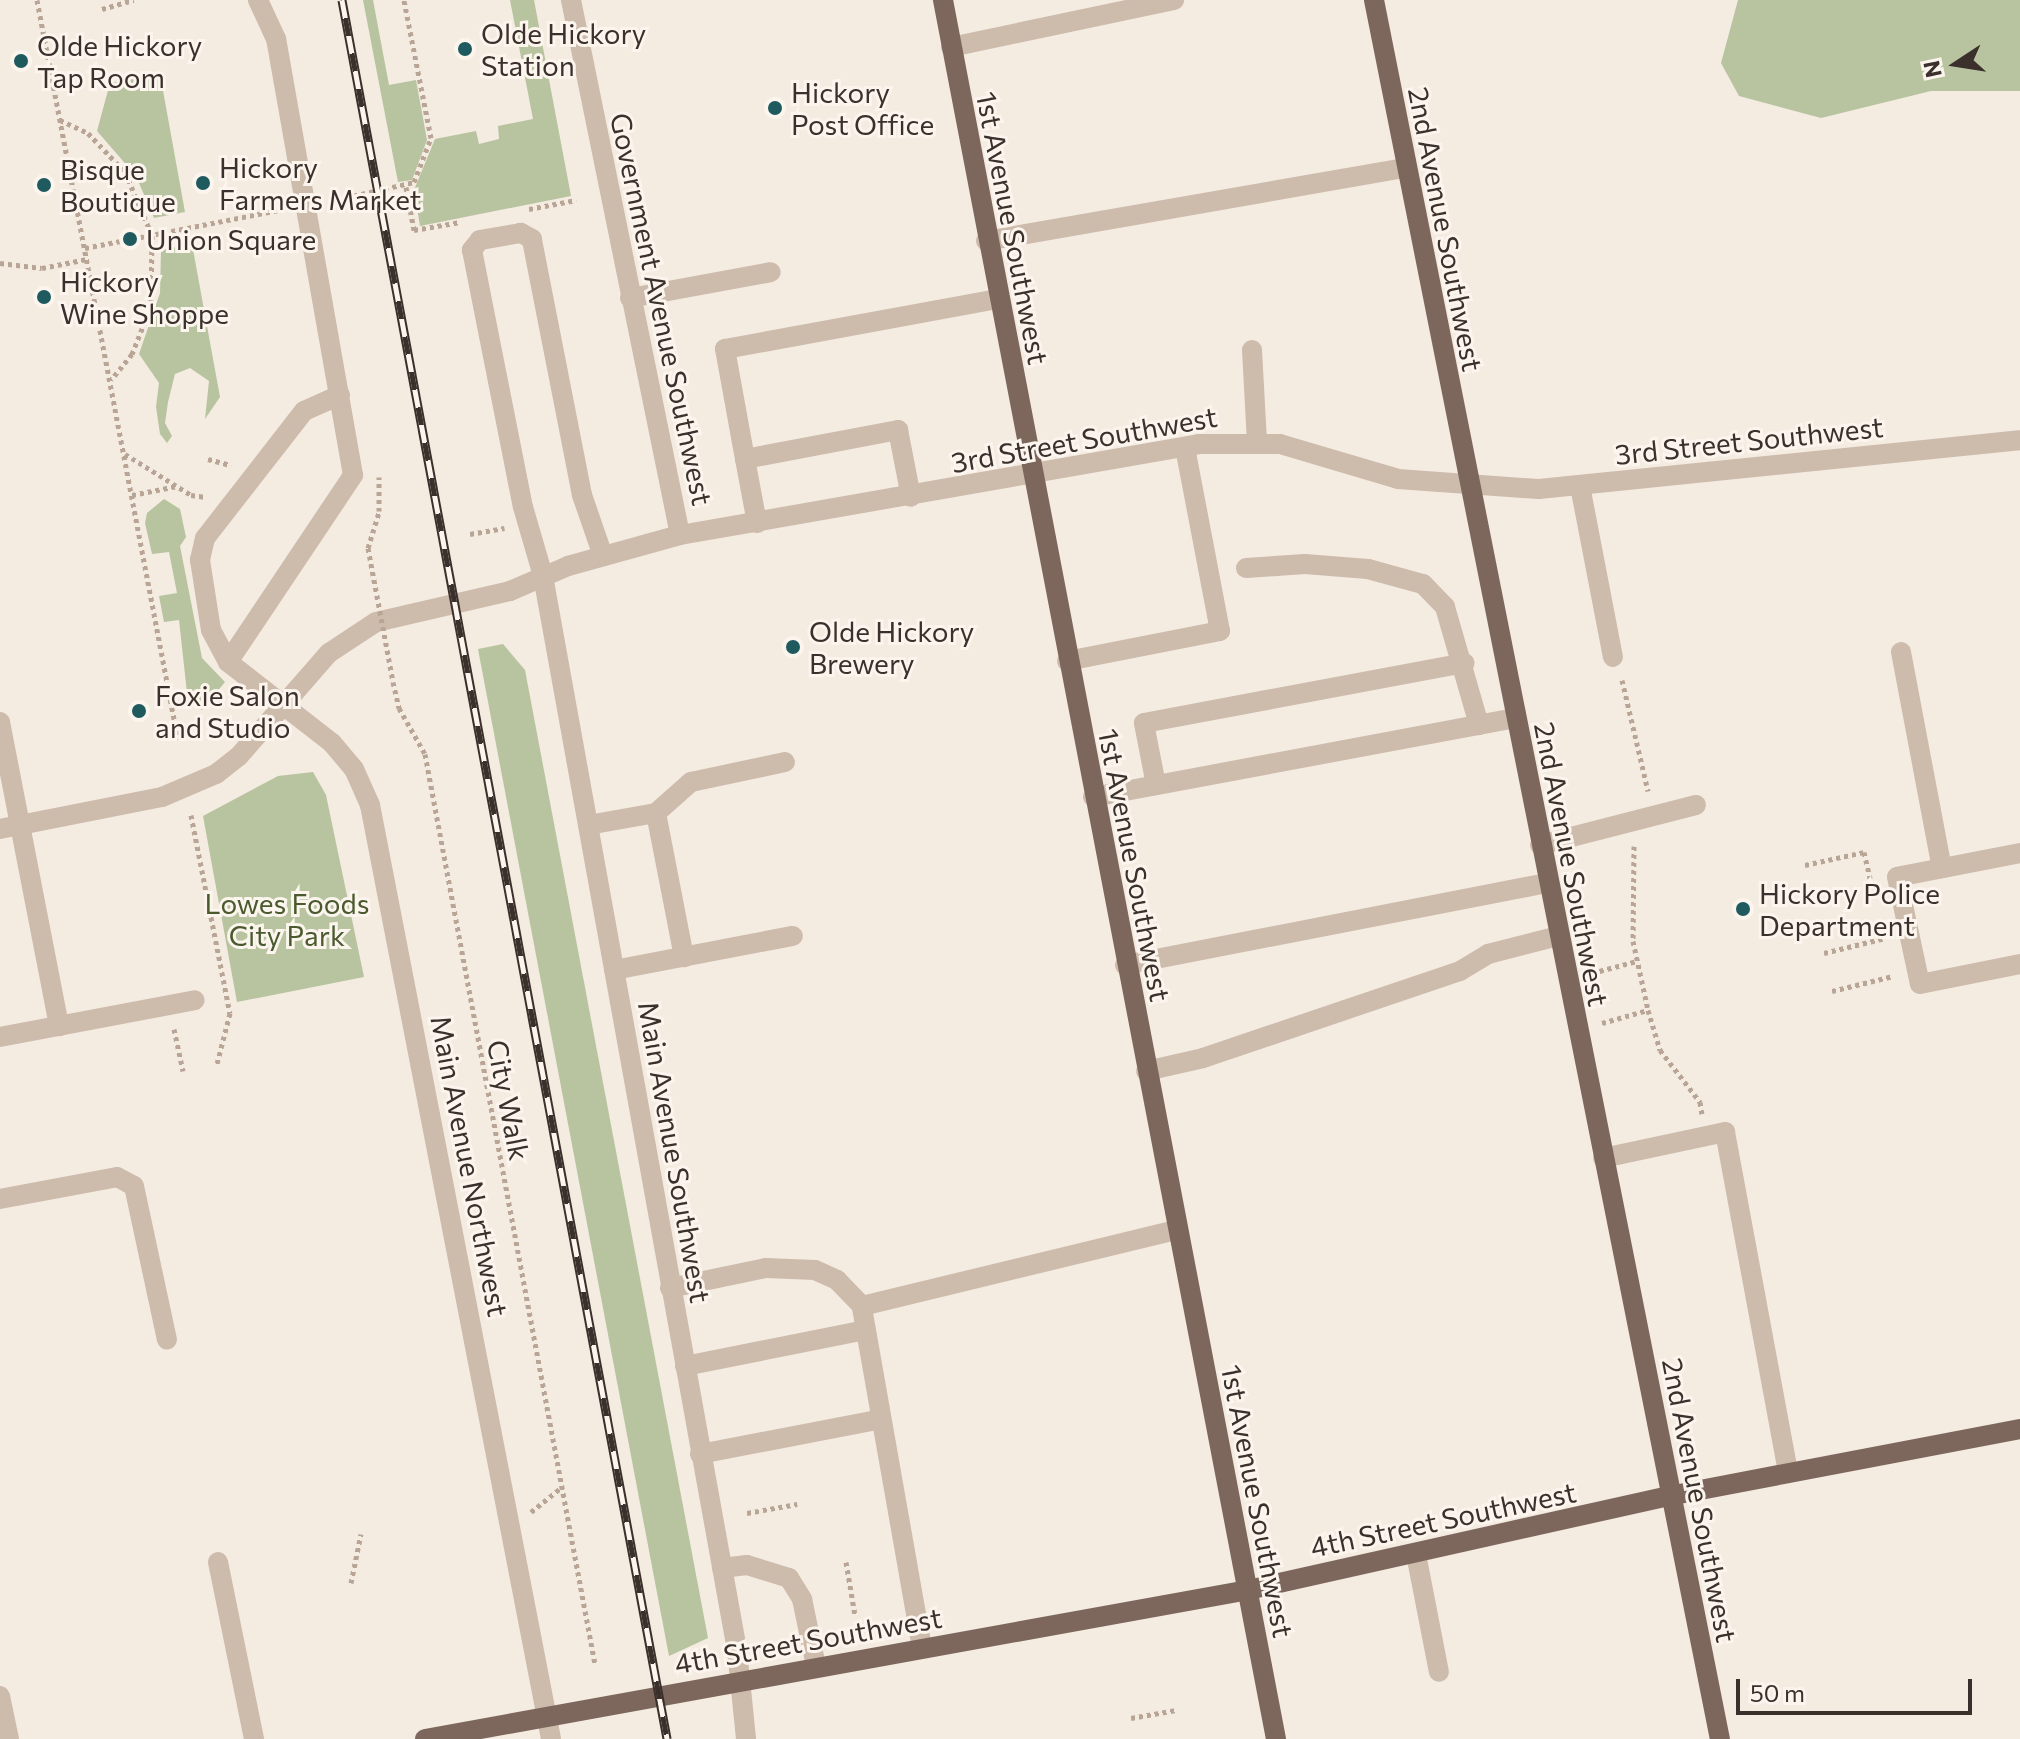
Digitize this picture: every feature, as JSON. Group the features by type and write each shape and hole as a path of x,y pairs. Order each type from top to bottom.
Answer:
{"main road":[{"name":"1st Avenue Southwest","path":"943,0 997,299 1276,1739"},
{"name":"2nd Avenue Southwest","path":"1374,0 1468,487 1674,1495 1720,1739"},
{"name":"4th Street Southwest","path":"425,1739 1248,1590 1674,1495 2020,1429"}],"street":[{"path":"228,662 353,475 276,39 258,0"},
{"name":"Government Avenue Southwest","path":"571,0 680,535"},
{"path":"951,47 1174,0"},
{"path":"986,241 1406,168"},
{"name":"Main Avenue Southwest","path":"603,556 582,495 532,239 521,233 480,240 472,250 523,507 543,576 722,1568 746,1739"},
{"path":"630,298 771,272"},
{"path":"757,523 725,349 997,299"},
{"path":"1252,350 1257,442"},
{"name":"Main Avenue Northwest","path":"340,395 304,411 205,538 200,560 211,630 228,662 311,722 354,769 370,805 551,1739"},
{"path":"745,459 898,430 911,497"},
{"name":"3rd Street Southwest","path":"10,827 185,789 239,756 329,653 376,622 510,591 543,576 603,556 680,535 1185,447 1257,442 1312,451 1398,479 1468,487 1580,486 2020,440"},
{"path":"1067,661 1220,631 1185,447"},
{"path":"1580,486 1613,657"},
{"path":"1246,568 1321,565 1368,569 1423,584 1445,607 1464,663 1479,725"},
{"path":"1901,652 1942,868"},
{"path":"1156,785 1144,723 1464,663"},
{"path":"1093,797 1515,718"},
{"path":"0,722 10,827 59,1026"},
{"path":"588,825 656,813 691,782 785,762"},
{"path":"1540,845 1696,805"},
{"path":"656,813 684,957"},
{"path":"2020,853 1897,877 1920,984 2020,964"},
{"path":"1125,965 1548,883"},
{"path":"614,970 793,936"},
{"path":"1146,1071 1203,1058 1460,971 1488,954 1558,936"},
{"path":"0,1037 195,1000"},
{"path":"1603,1158 1725,1132 1788,1473"},
{"path":"0,1199 117,1177 134,1186 167,1340"},
{"path":"862,1306 1176,1230"},
{"path":"670,1288 766,1268 815,1270 837,1280 862,1306 922,1648"},
{"path":"685,1366 865,1330"},
{"path":"700,1454 881,1419"},
{"path":"1416,1554 1439,1672"},
{"path":"218,1562 254,1739"},
{"path":"722,1568 747,1565 789,1578 802,1599 816,1666"},
{"path":"0,1696 9,1739"}],"path":[{"path":"37,0 178,740"},
{"path":"102,9 134,0"},
{"path":"329,201 406,187 414,182 431,138 404,0"},
{"path":"60,120 88,133 125,172 152,235 151,306 132,354 110,380"},
{"path":"406,187 414,230 434,227"},
{"path":"85,248 291,208"},
{"path":"0,263 42,268 87,259"},
{"path":"124,453 185,491"},
{"path":"132,495 177,486"},
{"path":"470,534 512,527"},
{"name":"City Walk","path":"368,548 399,708 425,754 595,1664"},
{"path":"1613,657 1630,700 1643,818 1630,896 1637,961 1660,1050 1700,1102 1706,1137"},
{"path":"191,815 230,1013 217,1064"},
{"path":"1805,865 1864,852 1871,881"},
{"path":"1882,924 1888,951"},
{"path":"1824,953 1909,932"},
{"path":"1586,974 1637,961"},
{"path":"1891,964 1894,976"},
{"path":"1832,991 1917,970"},
{"path":"1596,1025 1648,1010"},
{"path":"173,1024 183,1071"},
{"path":"747,1513 797,1504"},
{"path":"351,1583 361,1534"},
{"path":"846,1562 855,1615"},
{"path":"1131,1718 1176,1710"}],"green space":[{"path":"363,0 373,0 389,85 416,80 427,140 412,180 398,182"},
{"path":"510,0 534,0 571,196 420,226 414,190 435,139 476,131 479,144 499,139 498,126 533,119"},
{"path":"1738,0 2020,0 2020,91 1931,91 1821,118 1739,96 1721,63"},
{"path":"160,74 185,212 154,218 136,176 97,131 110,83"},
{"path":"192,244 220,397 205,419 209,381 190,368 175,374 165,423 172,436 167,443 160,434 156,407 159,383 139,354 160,293 161,250"},
{"path":"164,499 180,509 186,537 180,546 202,658 225,682 202,710 188,702 179,620 164,622 159,596 177,593 169,552 152,554 145,523 147,513"},
{"path":"503,644 525,670 708,1638 669,1656 478,649"},
{"name":"Lowes Foods City Park","path":"313,772 326,795 364,977 237,1002 203,816 278,776"}],"railway":[{"path":"342,0 667,1739"}],"place":[{"name":"Olde Hickory Station","path":"465,49"},
{"name":"Olde Hickory Tap Room","path":"21,61"},
{"name":"Hickory Post Office","path":"775,108"},
{"name":"Hickory Farmers Market","path":"203,183"},
{"name":"Bisque Boutique","path":"44,185"},
{"name":"Union Square","path":"130,239"},
{"name":"Hickory Wine Shoppe","path":"44,297"},
{"name":"Olde Hickory Brewery","path":"793,647"},
{"name":"Foxie Salon and Studio","path":"139,711"},
{"name":"Hickory Police Department","path":"1743,909"}]}
